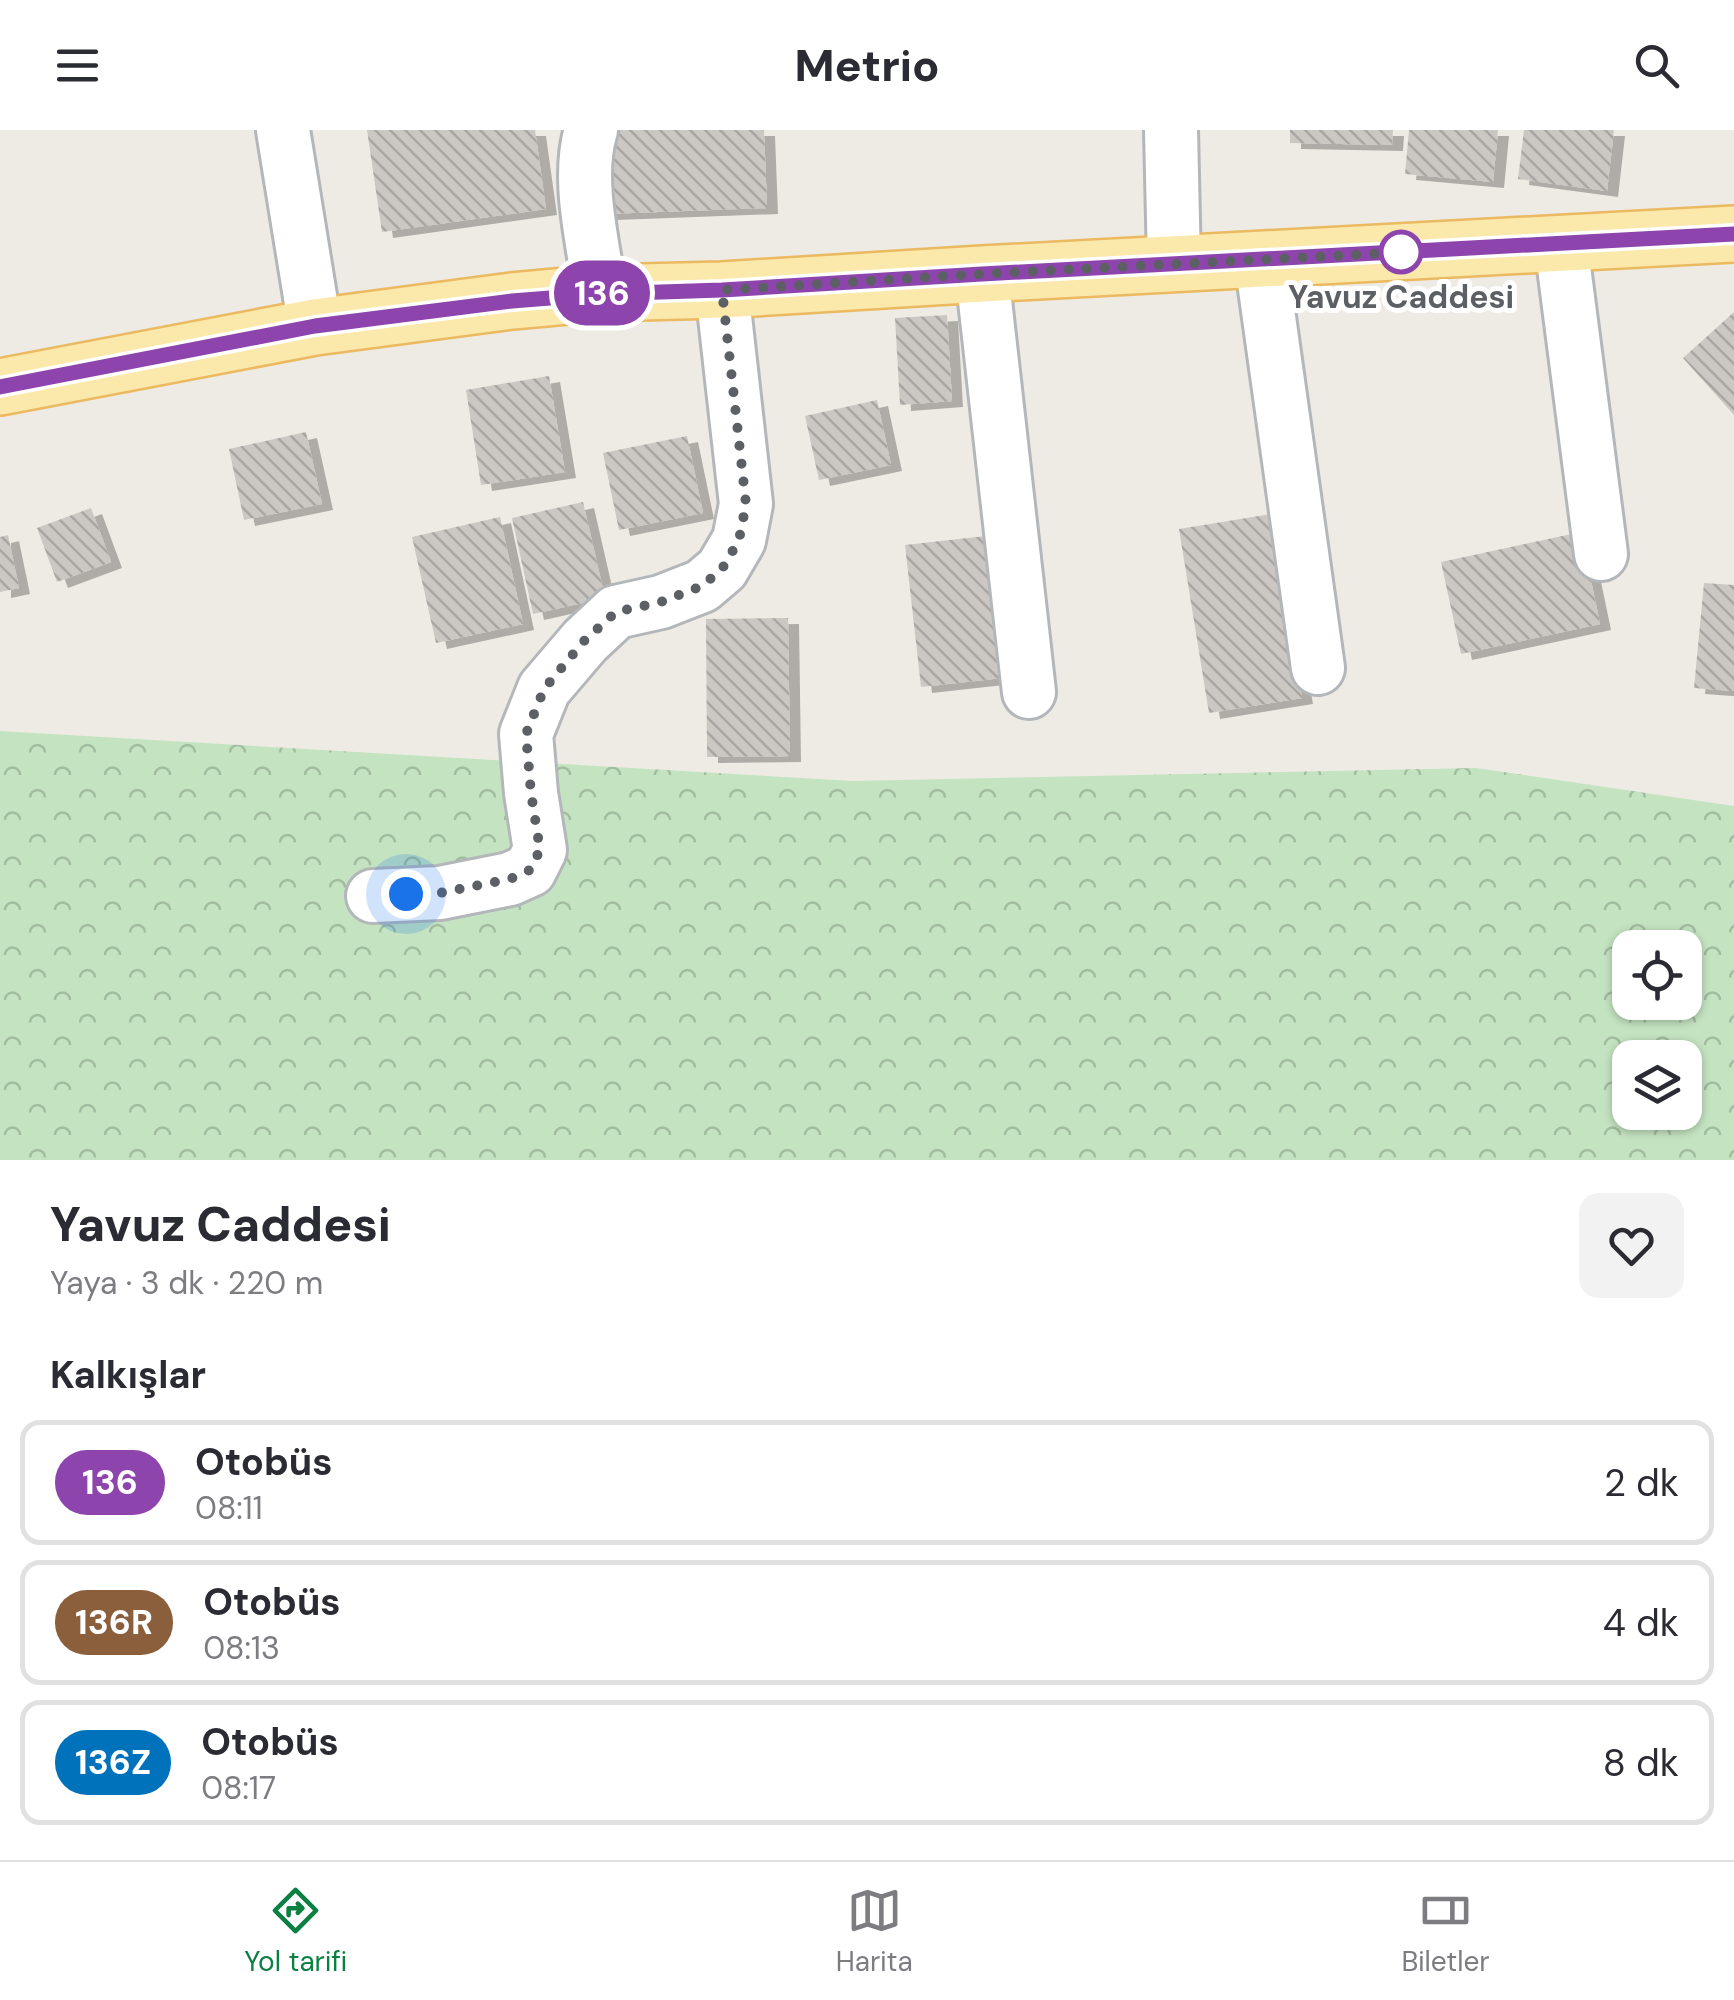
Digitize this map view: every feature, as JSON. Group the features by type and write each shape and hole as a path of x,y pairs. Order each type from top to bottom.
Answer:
{"main road":[{"path":"0,387 315,326 512,301 1734,234"}],"street":[{"path":"283,130 315,326"},
{"path":"591,130 585,149 587,204 600,294"},
{"path":"1171,130 1174,264"},
{"path":"1561,244 1601,554"},
{"path":"1261,260 1318,668"},
{"path":"982,274 1029,692"},
{"path":"373,896 440,893 510,879 530,870 540,850 526,734 544,689 584,641 616,612 661,602 702,586 722,569 739,540 746,504 722,290"}],"green space":[{"path":"0,731 853,781 1476,768 1734,806 1734,1160 0,1160"}],"building":[{"path":"367,130 535,130 546,209 382,232"},
{"path":"602,130 764,130 767,208 605,214"},
{"path":"1290,130 1393,130 1392,145 1290,143"},
{"path":"1409,130 1498,130 1493,182 1405,174"},
{"path":"1524,130 1614,130 1607,191 1518,179"},
{"path":"1734,312 1734,415 1683,358"},
{"path":"947,315 952,401 900,405 895,318"},
{"path":"549,376 565,472 481,485 466,390"},
{"path":"877,400 891,465 819,480 805,416"},
{"path":"306,432 322,504 244,520 229,449"},
{"path":"687,436 703,513 619,530 603,453"},
{"path":"583,502 605,598 533,614 512,518"},
{"path":"91,508 111,562 57,582 37,528"},
{"path":"1271,514 1302,698 1209,713 1179,529"},
{"path":"500,517 523,624 436,643 412,537"},
{"path":"1581,532 1600,624 1461,654 1441,562"},
{"path":"8,535 19,588 0,592 0,537"},
{"path":"986,536 1002,678 921,687 905,545"},
{"path":"1704,583 1734,585 1734,691 1694,688"},
{"path":"788,618 790,756 707,757 706,619"}],"bus line":[{"name":"136","path":"0,387 315,326 512,301 1734,234"}],"place":[{"name":"Yavuz Caddesi","path":"1401,252"}],"route":[{"path":"406,894 440,893 510,879 530,870 540,850 526,734 544,689 584,641 616,612 661,602 702,586 722,569 739,540 746,504 722,290 1411,252 1401,252"}]}
